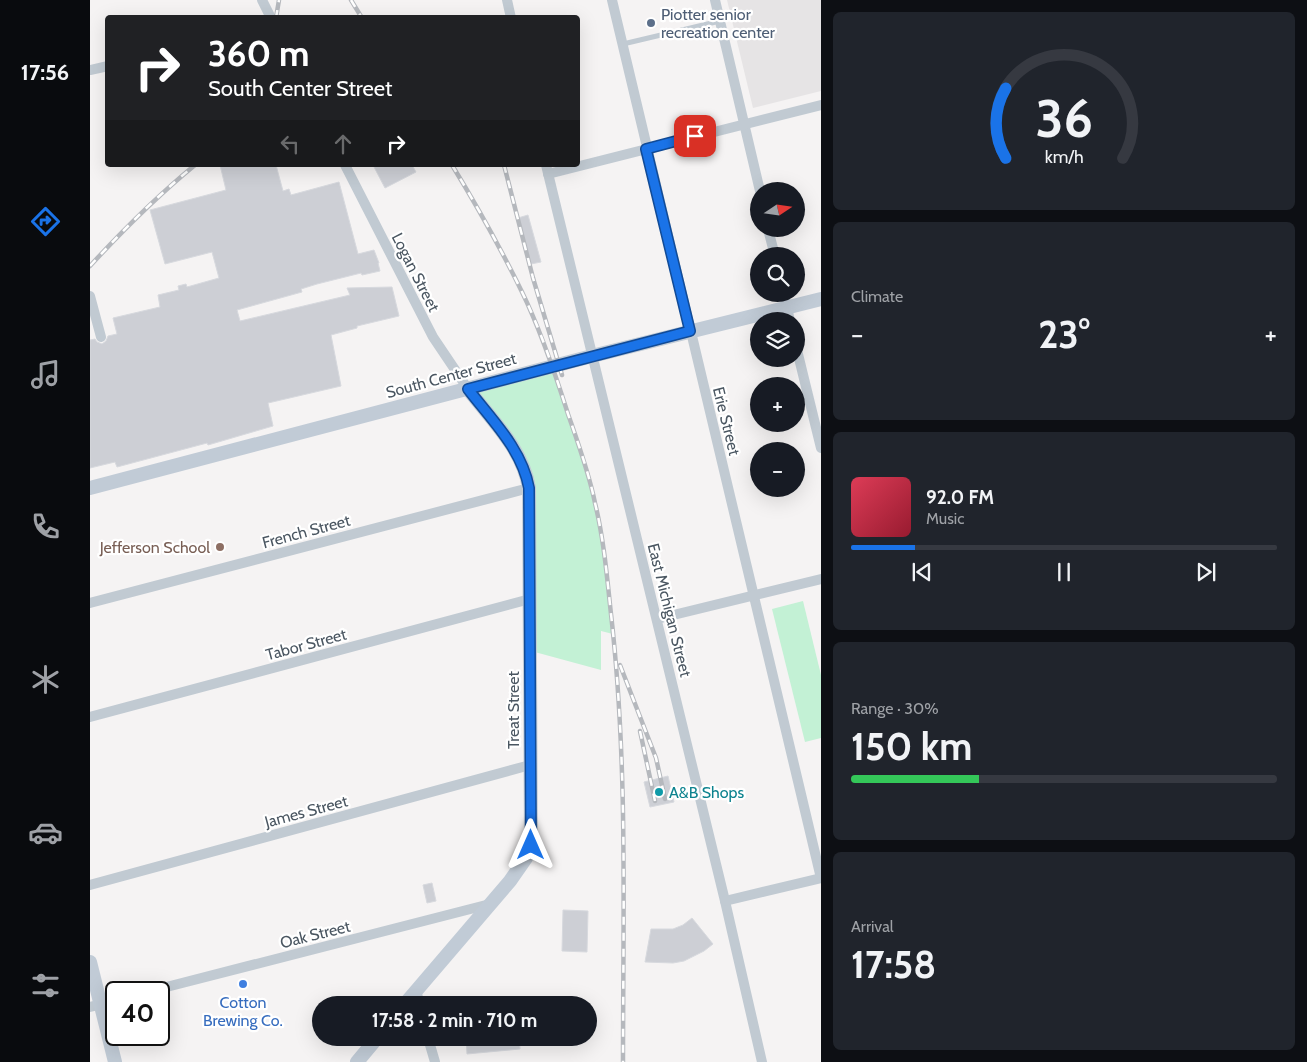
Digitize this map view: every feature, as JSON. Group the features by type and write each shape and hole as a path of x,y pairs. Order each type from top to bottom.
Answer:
{"street":[{"path":"262,0 270,15"},
{"path":"507,0 510,15"},
{"name":"Erie Street","path":"612,0 821,878"},
{"path":"715,0 758,182"},
{"path":"90,70 105,67"},
{"path":"580,162 646,149 821,105"},
{"name":"Logan Street","path":"346,167 433,337 468,389"},
{"name":"East Michigan Street","path":"547,169 725,901 762,1062"},
{"path":"90,296 101,337"},
{"name":"South Center Street","path":"805,299 821,299"},
{"name":"South Center Street","path":"90,488 690,331 779,302"},
{"path":"801,367 821,448"},
{"name":"Treat Street","path":"411,996 519,870 531,845 529,488 522,466 510,444 468,389"},
{"name":"French Street","path":"90,603 529,488"},
{"path":"657,619 668,618 754,595 821,580"},
{"name":"Tabor Street","path":"90,717 530,599"},
{"name":"James Street","path":"90,885 530,765"},
{"path":"725,901 821,878"},
{"name":"Oak Street","path":"170,986 490,904"},
{"path":"90,962 95,1006 115,1062"},
{"path":"416,990 418,996"},
{"path":"357,1062 370,1046"},
{"path":"430,1046 435,1062"}],"lane":[{"path":"622,44 720,21"}],"shaded area":[{"path":"727,0 821,0 821,91 753,108"}],"green space":[{"path":"552,366 582,452 599,521 613,634 601,631 601,670 531,651 527,478 475,398 483,385"},
{"path":"803,601 821,675 821,738 805,742 772,609"}],"building":[{"path":"220,167 277,167 283,191 289,189 291,195 339,182 358,254 374,250 380,271 362,275 361,273 317,284 301,289 302,292 237,310 240,321 350,295 347,288 392,287 399,316 357,326 357,328 331,335 341,386 268,403 273,426 208,445 207,443 117,467 115,462 90,468 90,340 95,339 102,344 108,336 117,334 113,318 160,307 158,295 179,290 178,286 186,284 187,287 219,278 212,252 165,264 150,210 226,190"},
{"path":"374,167 413,167 416,172 385,188"},
{"path":"528,215 541,262 531,264 518,218"},
{"name":"A&B Shops","path":"668,776 674,802 650,807 644,782"},
{"path":"432,883 436,901 427,903 423,885"},
{"path":"563,910 588,911 587,952 562,951"},
{"path":"692,918 713,944 684,961 673,963 645,962 651,929 673,929 683,925"},
{"path":"466,1046 520,1046 520,1049 467,1054"}],"railway":[{"path":"276,15 279,0"},
{"path":"351,0 360,15"},
{"path":"90,266 115,239 193,167"},
{"path":"453,167 497,244 535,322 553,368 583,458 598,517 611,614 620,726 624,894 623,1062"},
{"path":"505,167 533,278 562,375"},
{"path":"620,665 656,758 665,799"},
{"path":"640,731 655,801"}],"place":[{"name":"Piotter senior recreation center","path":"651,23"},
{"name":"Jefferson School","path":"220,547"},
{"name":"A&B Shops","path":"659,792"},
{"name":"Cotton Brewing Co.","path":"243,984"}],"route":[{"path":"531,845 529,488 522,466 510,444 468,389 690,331 646,149 695,136"}]}
